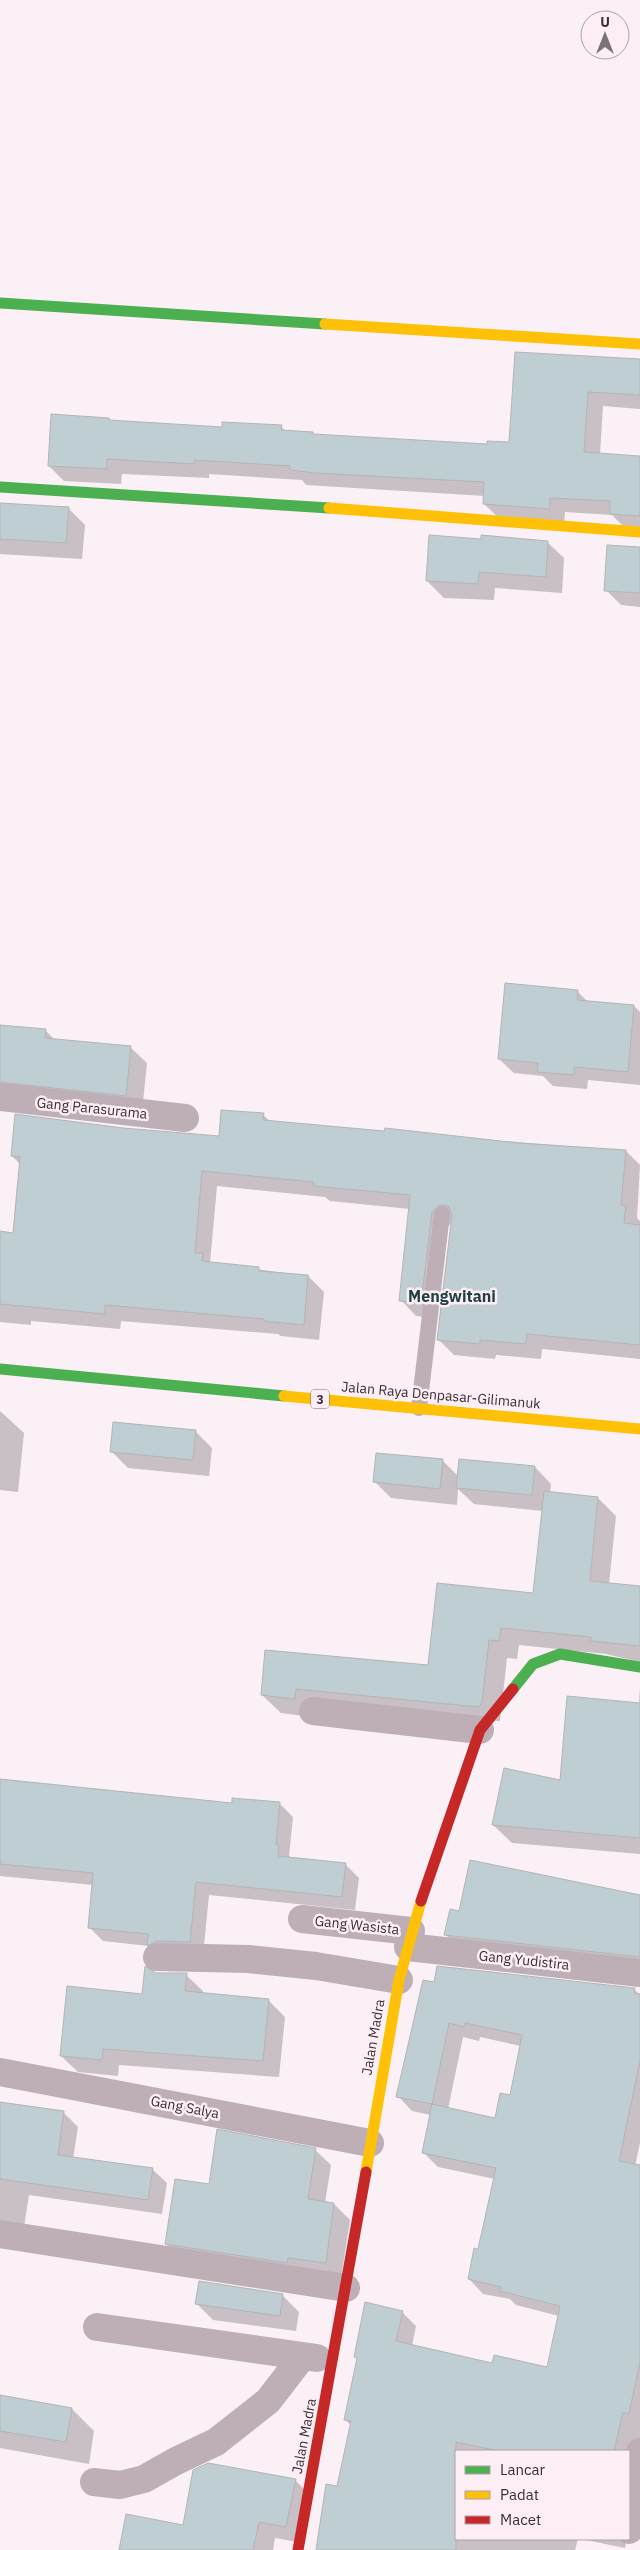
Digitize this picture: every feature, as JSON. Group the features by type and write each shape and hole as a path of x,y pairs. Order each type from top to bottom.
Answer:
{"main road":[{"path":"0,303 640,344"},
{"path":"0,487 344,509 640,532"},
{"name":"Jalan Raya Denpasar-Gilimanuk","path":"0,1369 640,1429"},
{"name":"Jalan Madra","path":"298,2550 334,2360 399,1980 409,1939 480,1730 533,1664 560,1654 640,1667"}],"street":[{"name":"Gang Parasurama","path":"0,1097 185,1118"},
{"path":"313,1711 480,1730"},
{"name":"Gang Wasista","path":"302,1919 409,1939"},
{"name":"Gang Yudistira","path":"409,1939 640,1973"},
{"path":"157,1956 248,1959 316,1966 399,1980"},
{"name":"Gang Salya","path":"0,2072 370,2142"},
{"path":"0,2234 346,2288"},
{"path":"97,2327 334,2360"},
{"path":"94,2482 120,2485 144,2479 176,2460 216,2442 268,2401 302,2357"},
{"path":"630,2523 640,2452"}],"lane":[{"path":"419,1408 442,1214"}],"building":[{"path":"515,352 640,359 640,395 588,392 584,452 640,456 640,516 610,514 610,501 550,498 550,509 483,504 484,482 315,473 290,470 290,466 194,460 194,464 107,459 107,469 48,466 51,414 109,418 109,420 222,427 222,422 282,425 281,430 313,432 313,434 487,444 487,441 509,442"},
{"path":"0,503 69,507 66,543 0,539"},
{"path":"429,535 481,539 481,535 548,541 546,577 479,572 478,584 426,581"},
{"path":"607,545 640,547 640,593 604,591"},
{"path":"505,983 578,990 577,1000 634,1005 628,1072 574,1067 574,1075 537,1072 538,1063 498,1059"},
{"path":"0,1025 46,1029 45,1038 131,1046 126,1096 0,1082"},
{"path":"221,1110 264,1113 263,1120 384,1131 385,1128 518,1143 626,1150 621,1205 626,1205 624,1223 640,1225 640,1345 527,1334 526,1344 480,1340 480,1344 437,1340 452,1215 448,1206 439,1205 432,1212 421,1303 399,1301 410,1195 313,1186 313,1182 202,1171 195,1253 203,1253 202,1261 259,1267 259,1271 308,1275 304,1325 264,1321 264,1319 105,1305 105,1314 0,1304 0,1231 13,1233 20,1157 11,1156 15,1114 123,1128 219,1136"},
{"path":"113,1422 196,1430 193,1460 110,1452"},
{"path":"376,1453 443,1459 440,1489 373,1482"},
{"path":"459,1459 535,1466 532,1495 456,1488"},
{"path":"544,1491 598,1497 590,1581 640,1586 640,1646 591,1641 591,1637 501,1628 499,1641 489,1640 482,1702 479,1707 296,1689 295,1699 261,1695 265,1650 428,1665 437,1583 533,1593"},
{"path":"567,1696 640,1703 640,1838 492,1825 504,1768 560,1780"},
{"path":"0,1779 232,1803 232,1798 280,1802 276,1844 279,1845 278,1856 346,1863 342,1897 196,1882 190,1942 157,1941 147,1946 148,1934 88,1928 93,1873 0,1864"},
{"path":"470,1860 640,1895 640,1957 444,1935 450,1909 459,1911"},
{"path":"145,1966 156,1973 187,1973 185,1991 269,1999 263,2061 103,2049 102,2060 60,2056 67,1986 142,1994"},
{"path":"437,1966 635,1988 634,1993 640,1994 640,2061 619,2161 640,2165 640,2361 629,2414 623,2412 614,2450 494,2450 456,2442 456,2550 316,2550 326,2484 337,2486 351,2421 344,2420 357,2358 354,2357 365,2302 403,2311 396,2341 492,2363 494,2355 547,2367 560,2306 500,2291 501,2287 468,2279 474,2248 478,2249 496,2168 422,2153 432,2104 396,2097 423,1980 434,1982","holes":["449,2023 464,2027 465,2023 522,2035 510,2095 500,2093 495,2118 432,2104"]},
{"path":"0,2102 64,2111 58,2155 153,2168 148,2200 0,2179"},
{"path":"217,2129 316,2148 308,2199 334,2203 326,2263 288,2258 287,2263 165,2244 175,2179 209,2184"},
{"path":"199,2281 283,2294 280,2316 195,2304"},
{"path":"0,2395 72,2408 66,2442 0,2431"},
{"path":"208,2463 296,2479 286,2527 259,2522 253,2550 119,2550 126,2514 183,2525 193,2470"}],"traffic: fast":[{"path":"0,303 325,324"},
{"path":"0,487 329,508"},
{"path":"0,1369 284,1396"},
{"path":"513,1689 533,1664 560,1654 640,1667"}],"traffic: slow":[{"path":"325,324 640,344"},
{"path":"329,508 640,532"},
{"path":"284,1396 640,1429"},
{"path":"366,2172 399,1980 421,1901"}],"traffic: jam":[{"path":"421,1901 480,1730 513,1689"},
{"path":"298,2550 366,2172"}],"district":[{"name":"Mengwitani","path":"452,1296"}]}
